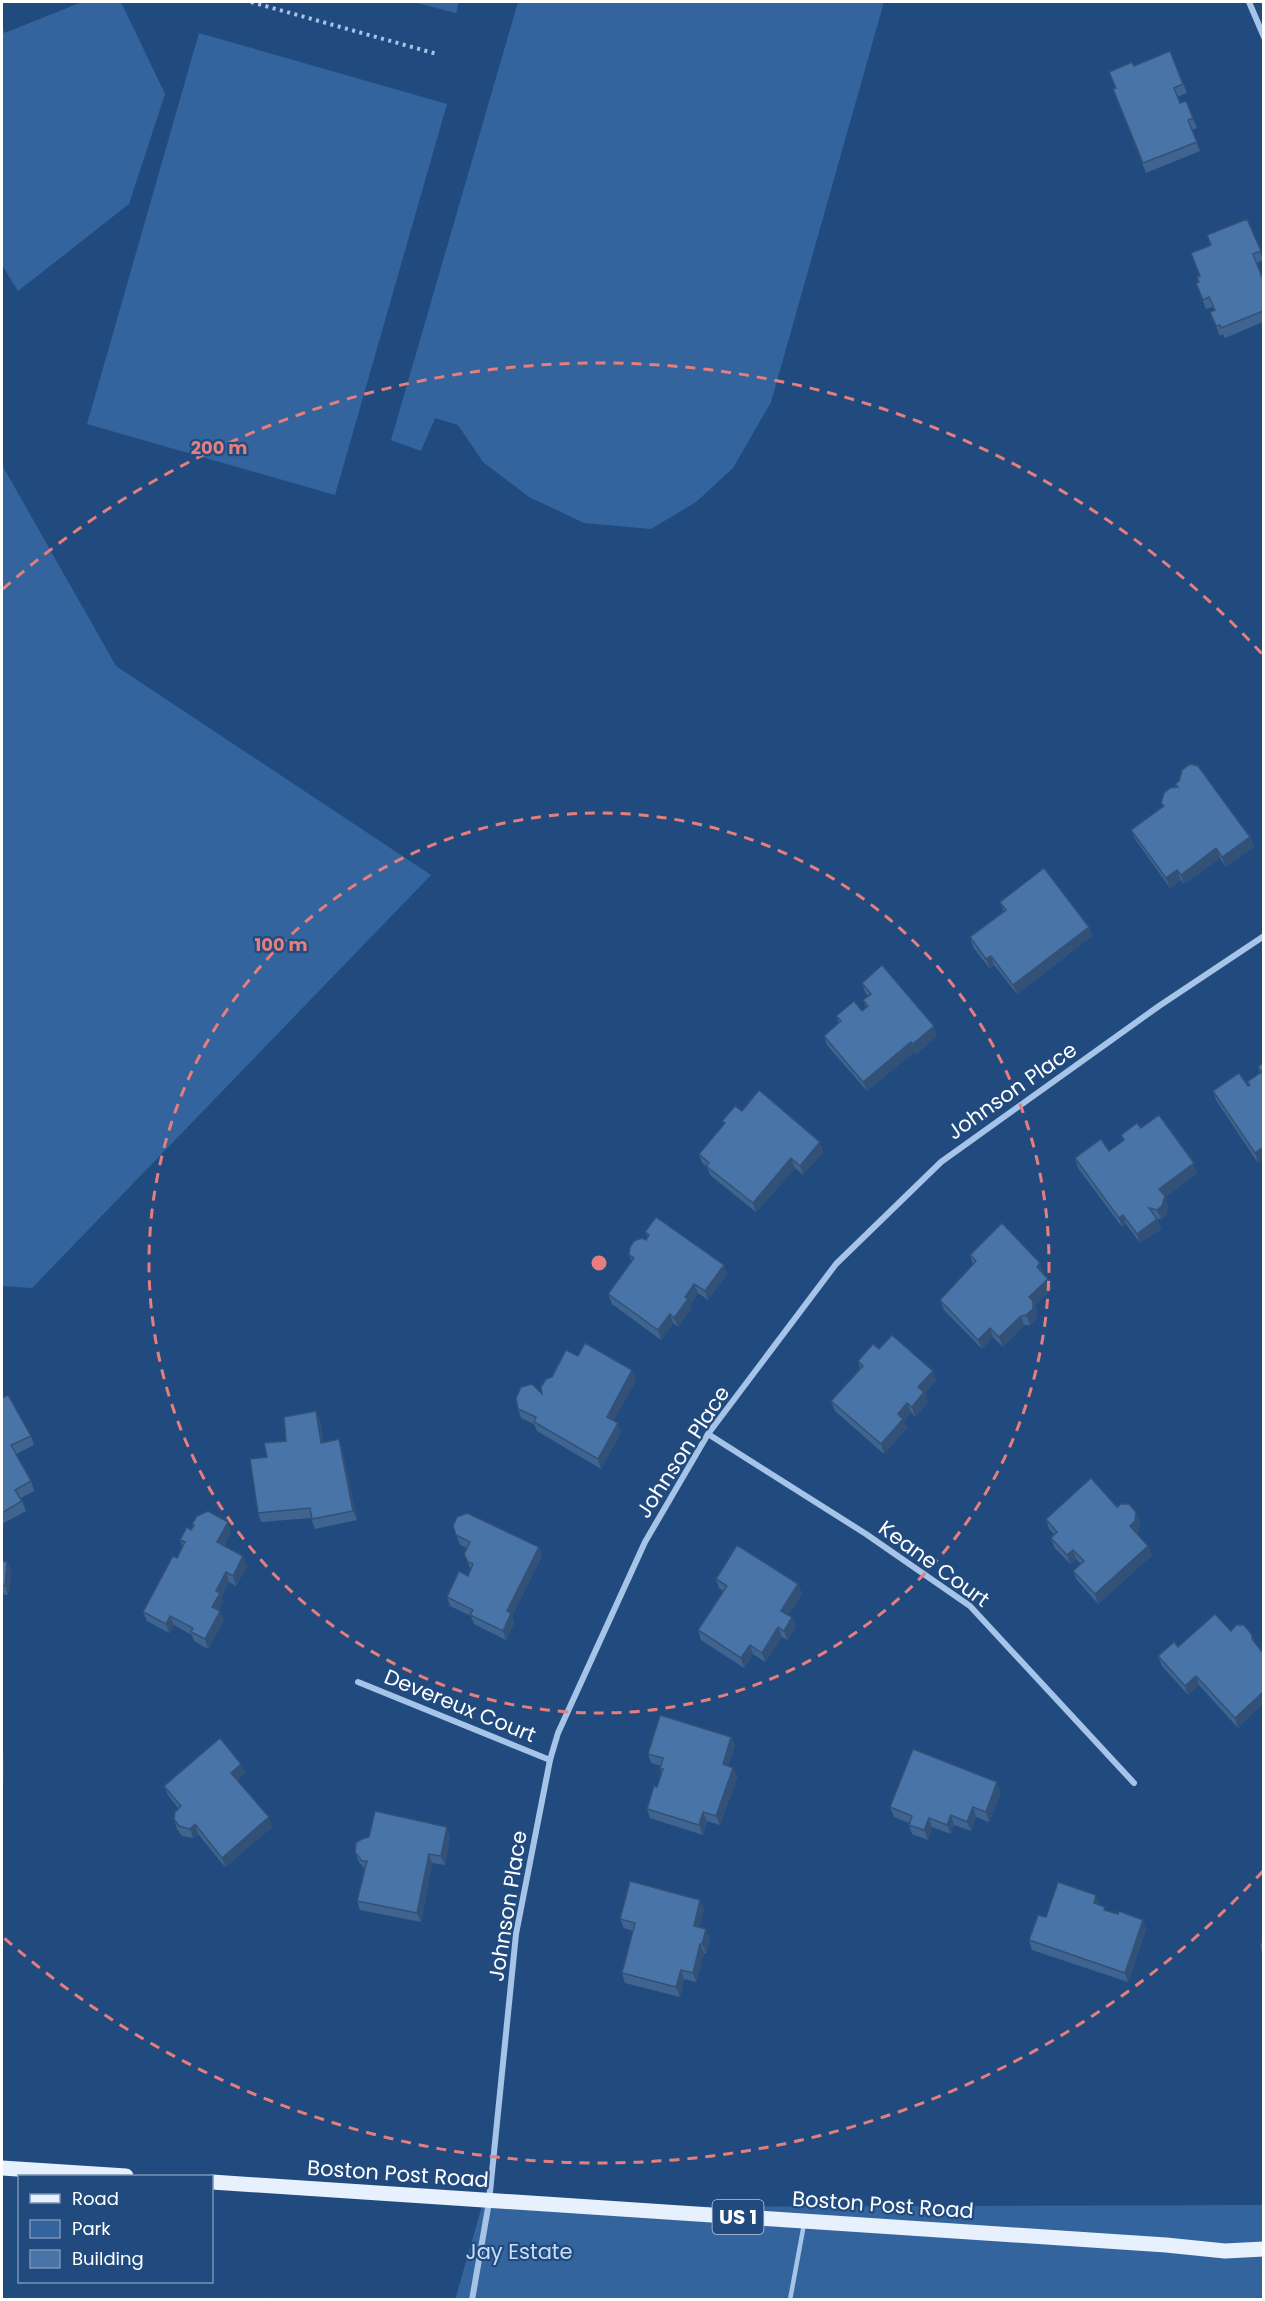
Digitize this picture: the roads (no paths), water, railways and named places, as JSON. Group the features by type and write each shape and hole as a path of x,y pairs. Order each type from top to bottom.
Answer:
{"main road":[{"path":"2,2168 110,2175"},
{"name":"Boston Post Road","path":"213,2182 1166,2245 1225,2251 1263,2249"}],"street":[{"path":"1249,2 1263,36"},
{"name":"Johnson Place","path":"472,2300 489,2202 516,1934 550,1760 558,1733 645,1542 708,1434 836,1264 940,1162 1159,1006 1263,936"},
{"name":"Keane Court","path":"708,1434 866,1534 970,1606 1134,1783"},
{"name":"Devereux Court","path":"358,1682 550,1760"}],"lane":[{"path":"790,2300 804,2221"}],"park label":[{"name":"Jay Estate","path":"519,2252"}]}
